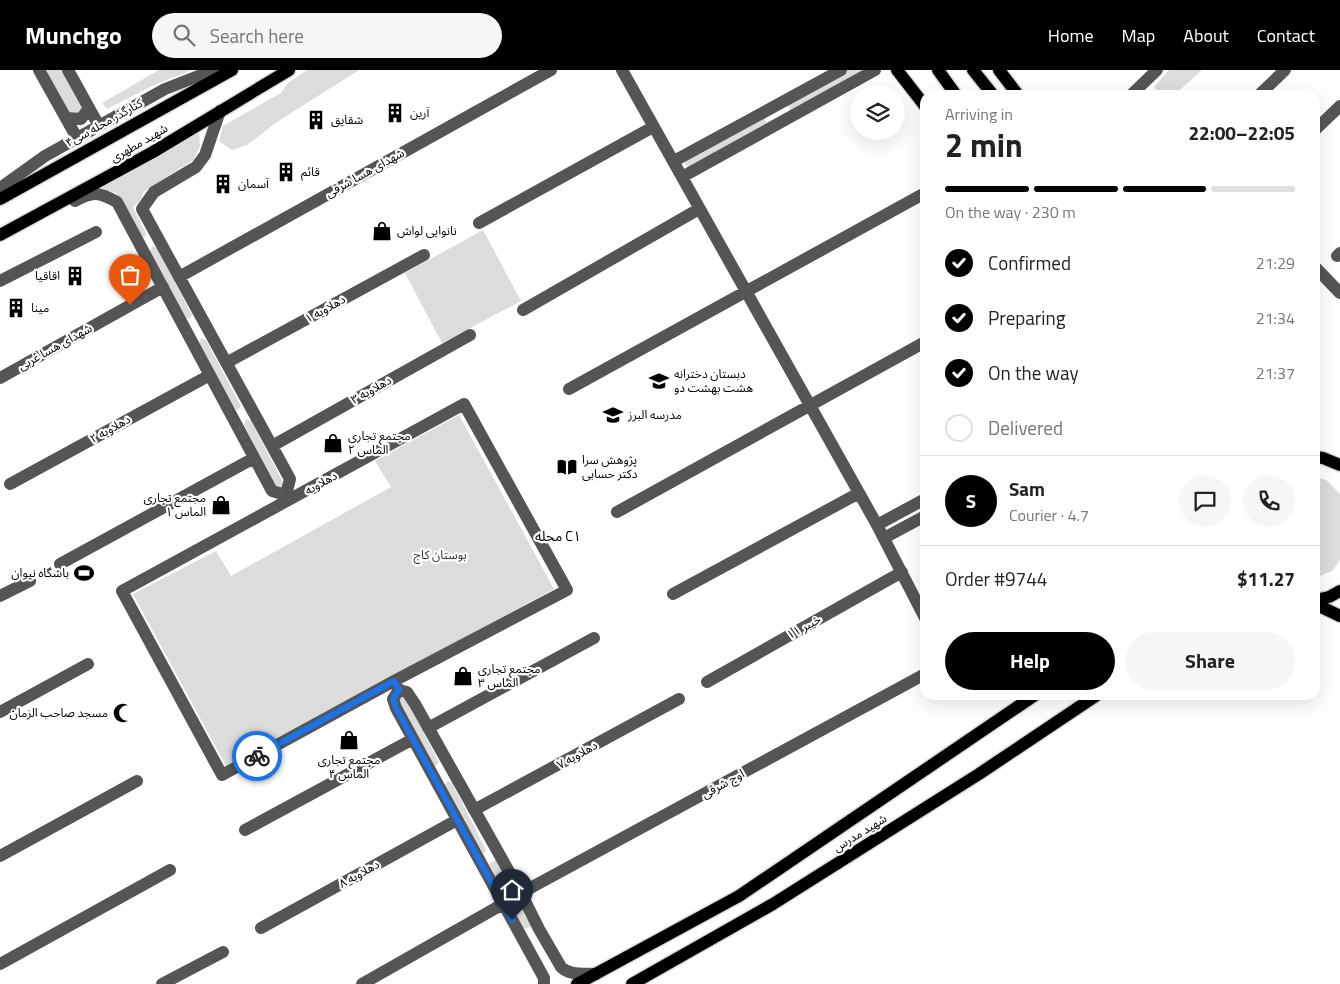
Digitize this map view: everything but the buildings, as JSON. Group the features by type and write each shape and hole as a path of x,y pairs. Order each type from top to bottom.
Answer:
{"main road":[{"name":"شهید مطهری","path":"0,199 232,70"},
{"name":"شهید مطهری","path":"0,235 152,152 289,70"},
{"path":"938,70 952,90"},
{"path":"973,70 989,90"},
{"path":"999,70 1014,90"},
{"path":"896,71 920,100"},
{"path":"1320,458 1340,454"},
{"path":"1320,458 1340,465"},
{"path":"1320,600 1340,591"},
{"path":"1320,605 1340,616"},
{"name":"شهید مدرس","path":"577,984 739,896 1028,700"},
{"name":"شهید مدرس","path":"632,984 773,904 979,774 1090,700"}],"street":[{"path":"39,70 76,138"},
{"path":"68,70 99,126"},
{"name":"کنارگذر محله سی۴","path":"0,188 45,156 76,138 165,89 214,70"},
{"name":"شهدای هسا شرقی","path":"179,277 551,70"},
{"path":"622,70 877,525 920,608"},
{"path":"674,161 841,70"},
{"path":"682,177 875,70"},
{"path":"1136,90 1158,70"},
{"path":"1264,90 1285,70"},
{"path":"1320,125 1340,106"},
{"path":"66,118 81,119 89,108"},
{"path":"770,109 778,123"},
{"name":"دهلاویه","path":"220,112 205,155 196,167 154,192 142,209 290,480 287,498"},
{"path":"479,223 653,127"},
{"path":"0,242 87,194 102,194 118,202 272,491 287,498"},
{"path":"569,389 920,196"},
{"path":"523,310 699,209"},
{"path":"0,281 96,232"},
{"path":"140,245 157,237"},
{"name":"دهلاویه ۱","path":"226,363 424,254"},
{"path":"1320,272 1340,292"},
{"name":"شهدای هسا غربی","path":"0,378 163,287"},
{"path":"188,332 205,323"},
{"name":"دهلاویه ۳","path":"272,446 470,335"},
{"path":"617,512 920,345"},
{"name":"دهلاویه ۲","path":"10,484 210,374"},
{"name":"دهلاویه","path":"464,404 567,590 396,685 222,775 122,592 287,498 464,404"},
{"path":"232,417 251,408"},
{"path":"60,564 254,458"},
{"path":"673,594 859,493"},
{"path":"877,525 920,502"},
{"path":"884,538 920,519"},
{"name":"خیبر ۱۱","path":"707,682 902,572"},
{"path":"0,596 30,581"},
{"path":"428,728 594,638"},
{"path":"0,712 88,664"},
{"name":"اوج شرقی","path":"521,893 920,677"},
{"path":"544,984 544,978 396,708 393,699 396,685 407,692 561,967 566,972 596,974"},
{"name":"دهلاویه ۷","path":"474,810 679,699"},
{"path":"245,830 412,739"},
{"path":"433,776 451,768"},
{"path":"0,856 136,781"},
{"name":"دهلاویه ۸","path":"261,928 457,820"},
{"path":"479,860 498,852"},
{"path":"0,964 170,870"},
{"path":"362,984 503,904"},
{"path":"521,936 539,930"},
{"path":"162,984 223,952"}],"green space":[{"path":"44,70 65,70 84,106 78,115 68,114"},
{"path":"159,70 192,70 154,85 107,109 102,103"},
{"path":"307,70 359,70 277,122 247,145 232,150 219,141 223,126 281,93 288,83"},
{"path":"847,70 862,70 791,111 787,105"},
{"path":"1169,70 1202,70 1180,90 1157,90 1154,87"},
{"path":"763,116 767,123 688,168 684,162"},
{"path":"199,131 200,146 193,160 143,192 141,200 133,207 146,234 145,237 140,238 116,193 104,190 99,185"},
{"path":"483,230 521,301 442,343 405,273"},
{"path":"152,246 157,248 192,315 189,319 184,317 150,252"},
{"path":"201,338 206,340 241,406 238,410 233,408 199,344"},
{"name":"بوستان کاج","path":"459,415 554,589 226,766 133,594 216,551 231,576 391,487 375,461"},
{"path":"246,419 251,421 286,488 278,490 244,425"},
{"path":"1320,478 1326,480 1340,494 1340,560 1332,571 1320,576"},
{"path":"404,695 439,762 436,766 431,764 397,699"},
{"path":"447,781 452,783 486,850 484,853 478,851 444,787"},
{"path":"496,860 531,927 523,929 489,864"}],"way so far":[{"path":"130,305 163,287 272,491 286,495 289,501 122,592 222,775 257,756"}],"place":[{"name":"آرین","path":"395,113"},
{"name":"شقایق","path":"316,120"},
{"name":"قائم","path":"286,172"},
{"name":"آسمان","path":"223,184"},
{"name":"نانوایی لواش","path":"382,231"},
{"name":"اقاقیا","path":"75,276"},
{"name":"مینا","path":"16,308"},
{"name":"دبستان دخترانه هشت بهشت دو","path":"659,381"},
{"name":"مدرسه البرز","path":"613,415"},
{"name":"مجتمع تجاری الماس ۲","path":"333,443"},
{"name":"پژوهش سرا دکتر حسابی","path":"567,467"},
{"name":"مجتمع تجاری الماس ۱","path":"221,505"},
{"name":"باشگاه نیوان","path":"84,573"},
{"name":"مجتمع تجاری الماس ۳","path":"463,676"},
{"name":"مسجد صاحب الزمان","path":"123,713"},
{"name":"مجتمع تجاری الماس ۴","path":"349,740"}],"district":[{"name":"محله C۱","path":"558,536"}],"route":[{"path":"257,756 394,681 399,690 393,699 396,708 512,920"}]}
